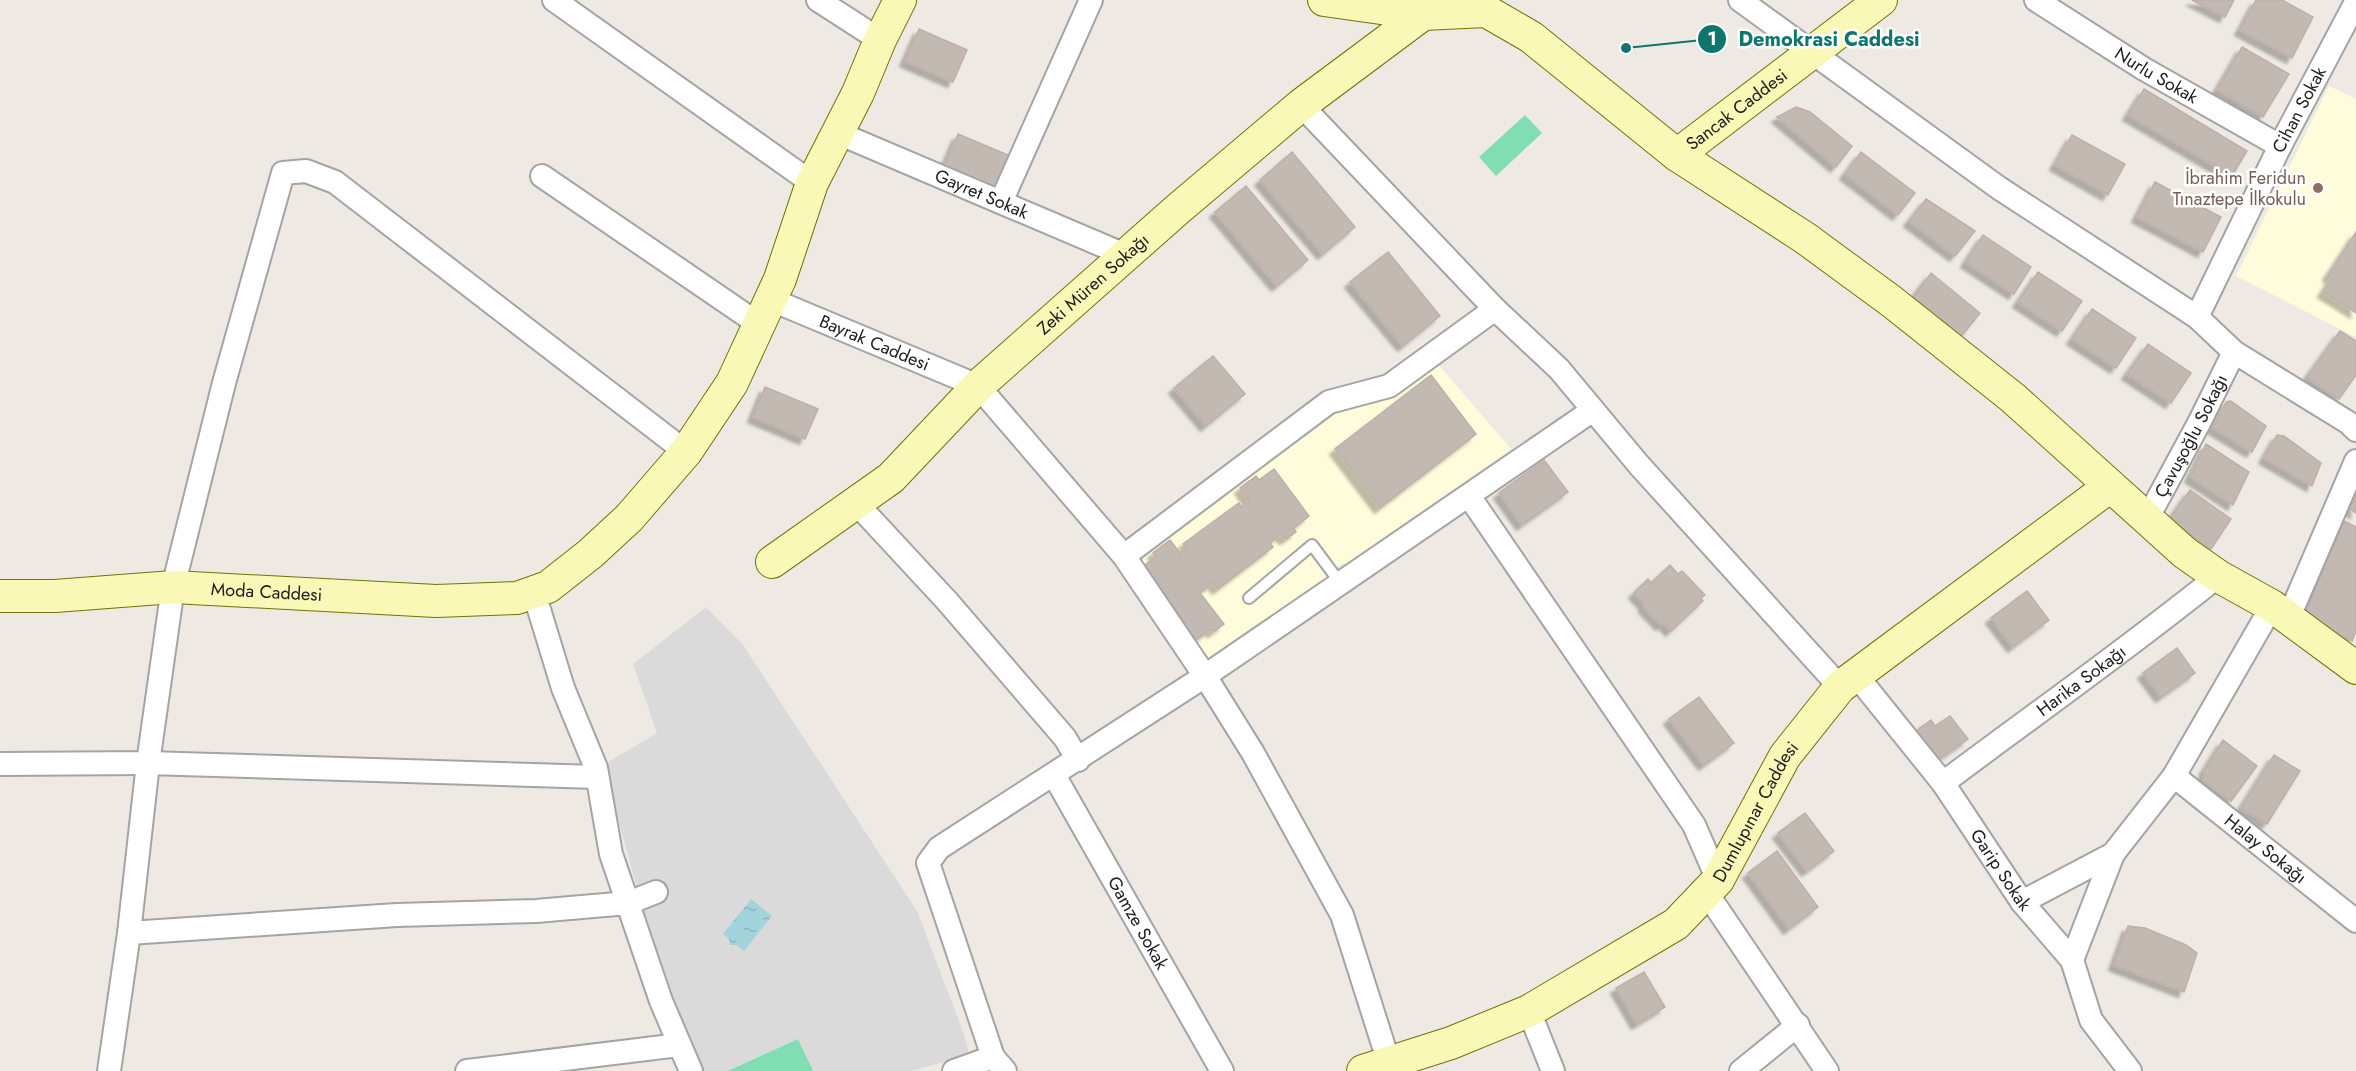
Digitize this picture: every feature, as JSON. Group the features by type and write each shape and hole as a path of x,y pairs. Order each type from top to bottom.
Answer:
{"street":[{"path":"554,0 812,183"},
{"path":"818,0 880,40"},
{"path":"691,1071 661,1001 611,854 596,768 563,688 534,593 548,587 590,554 629,518 686,452 732,383 766,312 812,183 858,93 900,0"},
{"path":"1001,202 1091,0"},
{"path":"1324,0 1423,14 1490,6 1677,155 1805,237 1891,301 2013,398 2185,554 2280,612 2356,668"},
{"path":"1740,0 1999,188 2197,317 2234,352 2354,421"},
{"name":"Sancak Caddesi","path":"1677,155 1881,0"},
{"name":"Nurlu Sokak","path":"2036,0 2144,69 2280,146"},
{"name":"Cihan Sokak","path":"2197,317 2352,3"},
{"name":"Zeki Müren Sokağı","path":"772,562 891,478 978,386 1125,255 1301,105 1423,14"},
{"name":"Garip Sokak","path":"1301,105 1495,309 1559,369 1639,465 1944,783 1999,863 2022,902 2072,960 2091,1020 2130,1071"},
{"name":"Gayret Sokak","path":"838,133 1125,255"},
{"path":"109,1071 173,587 224,383 283,173 306,171 335,182 686,452"},
{"name":"Bayrak Caddesi","path":"542,176 766,312 978,386"},
{"path":"1124,556 1329,402 1389,386 1495,309"},
{"name":"Çavuşoğlu Sokağı","path":"2147,519 2234,352"},
{"path":"978,386 1124,556 1205,676 1273,789 1342,915 1395,1065"},
{"path":"954,1071 999,1064 928,863 939,848 1078,760 1341,585 1593,410"},
{"path":"2072,960 2113,854 2174,776 2280,612 2356,461"},
{"name":"Dumlupınar Caddesi","path":"1395,1065 1529,1011 1676,924 1712,886 1785,756 1848,681 2109,487"},
{"path":"1469,496 1694,825 1712,886 1827,1071"},
{"path":"857,504 947,602 1065,738 1078,760"},
{"name":"Harika Sokağı","path":"1944,783 2155,627 2218,576"},
{"name":"Moda Caddesi","path":"0,596 55,596 173,587 436,601 517,598 534,593"},
{"path":"0,764 148,763 597,777"},
{"name":"Gamze Sokak","path":"1054,775 1222,1071"},
{"name":"Halay Sokağı","path":"2174,776 2356,921"},
{"path":"2022,902 2113,854"},
{"path":"129,933 397,915 536,911 628,903 656,892"},
{"path":"1529,1011 1553,1071"},
{"path":"1741,1071 1798,1025"},
{"path":"467,1071 679,1045"}],"lane":[{"path":"1250,598 1312,545 1341,585"}],"shaded area":[{"name":"İbrahim Feridun Tınaztepe İlkokulu","path":"2329,86 2356,99 2356,337 2236,276"},
{"path":"1436,362 1511,449 1347,564 1343,563 1329,573 1326,583 1203,664 1131,564 1311,422 1370,404 1428,363"},
{"path":"706,607 743,645 917,911 964,1034 968,1055 911,1071 699,1071 641,902 603,765 657,733 633,664"}],"green space":[{"path":"1525,115 1542,133 1496,176 1479,157"},
{"path":"798,1039 813,1071 728,1071"}],"water":[{"path":"751,899 772,916 744,951 737,945 730,945 729,939 723,934"}],"building":[{"path":"2192,0 2234,0 2225,17"},
{"path":"2256,0 2282,0 2313,17 2292,58 2240,30"},
{"path":"919,29 967,50 953,82 905,61"},
{"path":"2242,47 2289,74 2263,117 2217,90"},
{"path":"2144,89 2247,151 2232,176 2128,115"},
{"path":"1796,107 1810,112 1852,146 1836,167 1777,117"},
{"path":"958,134 1010,156 996,189 944,167"},
{"path":"2072,135 2125,164 2108,195 2055,165"},
{"path":"1292,152 1355,227 1323,254 1260,180"},
{"path":"1861,152 1915,193 1898,215 1845,174"},
{"path":"2155,182 2221,217 2203,252 2137,217"},
{"path":"1246,186 1308,260 1277,286 1215,212"},
{"path":"1926,199 1975,231 1955,256 1909,221"},
{"path":"2356,232 2356,313 2323,292 2331,279 2328,275"},
{"path":"1983,235 2031,267 2014,294 1966,262"},
{"path":"1388,252 1440,316 1403,346 1350,282"},
{"path":"2038,272 2082,301 2062,331 2018,302"},
{"path":"1931,273 1980,313 1952,348 1905,308"},
{"path":"2092,309 2136,338 2116,368 2072,339"},
{"path":"2340,331 2356,341 2356,375 2339,399 2307,377"},
{"path":"2148,344 2191,373 2171,403 2127,374"},
{"path":"1213,356 1245,394 1206,426 1174,388"},
{"path":"1431,375 1476,434 1380,508 1335,449"},
{"path":"765,387 818,409 805,439 753,417"},
{"path":"2231,401 2266,426 2252,452 2213,428 2226,402"},
{"path":"2277,435 2284,436 2321,463 2312,486 2264,458"},
{"path":"2206,444 2249,472 2233,505 2190,477"},
{"path":"1544,460 1568,492 1522,525 1499,493"},
{"path":"1274,469 1309,516 1294,528 1296,532 1286,539 1280,535 1270,543 1273,547 1218,589 1213,583 1200,593 1224,624 1196,640 1142,567 1156,557 1153,553 1170,540 1180,553 1187,548 1183,544 1239,503 1241,507 1249,501 1240,488 1256,476 1259,480"},
{"path":"2190,490 2231,519 2211,549 2169,520"},
{"path":"2356,495 2356,513 2350,509"},
{"path":"2344,521 2356,527 2356,631 2352,641 2302,620"},
{"path":"1670,565 1678,574 1682,571 1705,595 1701,598 1703,601 1671,631 1664,623 1661,625 1634,593 1648,579 1651,583"},
{"path":"2027,591 2049,620 2013,647 1991,618"},
{"path":"2177,648 2195,673 2161,697 2143,673"},
{"path":"1699,697 1734,743 1704,765 1669,719"},
{"path":"1950,716 1968,739 1938,760 1916,731 1931,720 1935,726"},
{"path":"2223,740 2257,766 2231,801 2203,780 2205,769"},
{"path":"2274,755 2300,771 2267,824 2241,808"},
{"path":"1805,813 1834,851 1807,871 1778,833"},
{"path":"1777,851 1818,907 1789,929 1748,873"},
{"path":"2128,926 2145,928 2186,945 2197,953 2184,992 2114,965"},
{"path":"1644,972 1665,1007 1637,1024 1616,988"}],"place":[{"name":"Demokrasi Caddesi","path":"1626,48"},
{"name":"İbrahim Feridun Tınaztepe İlkokulu","path":"2318,188"}]}
